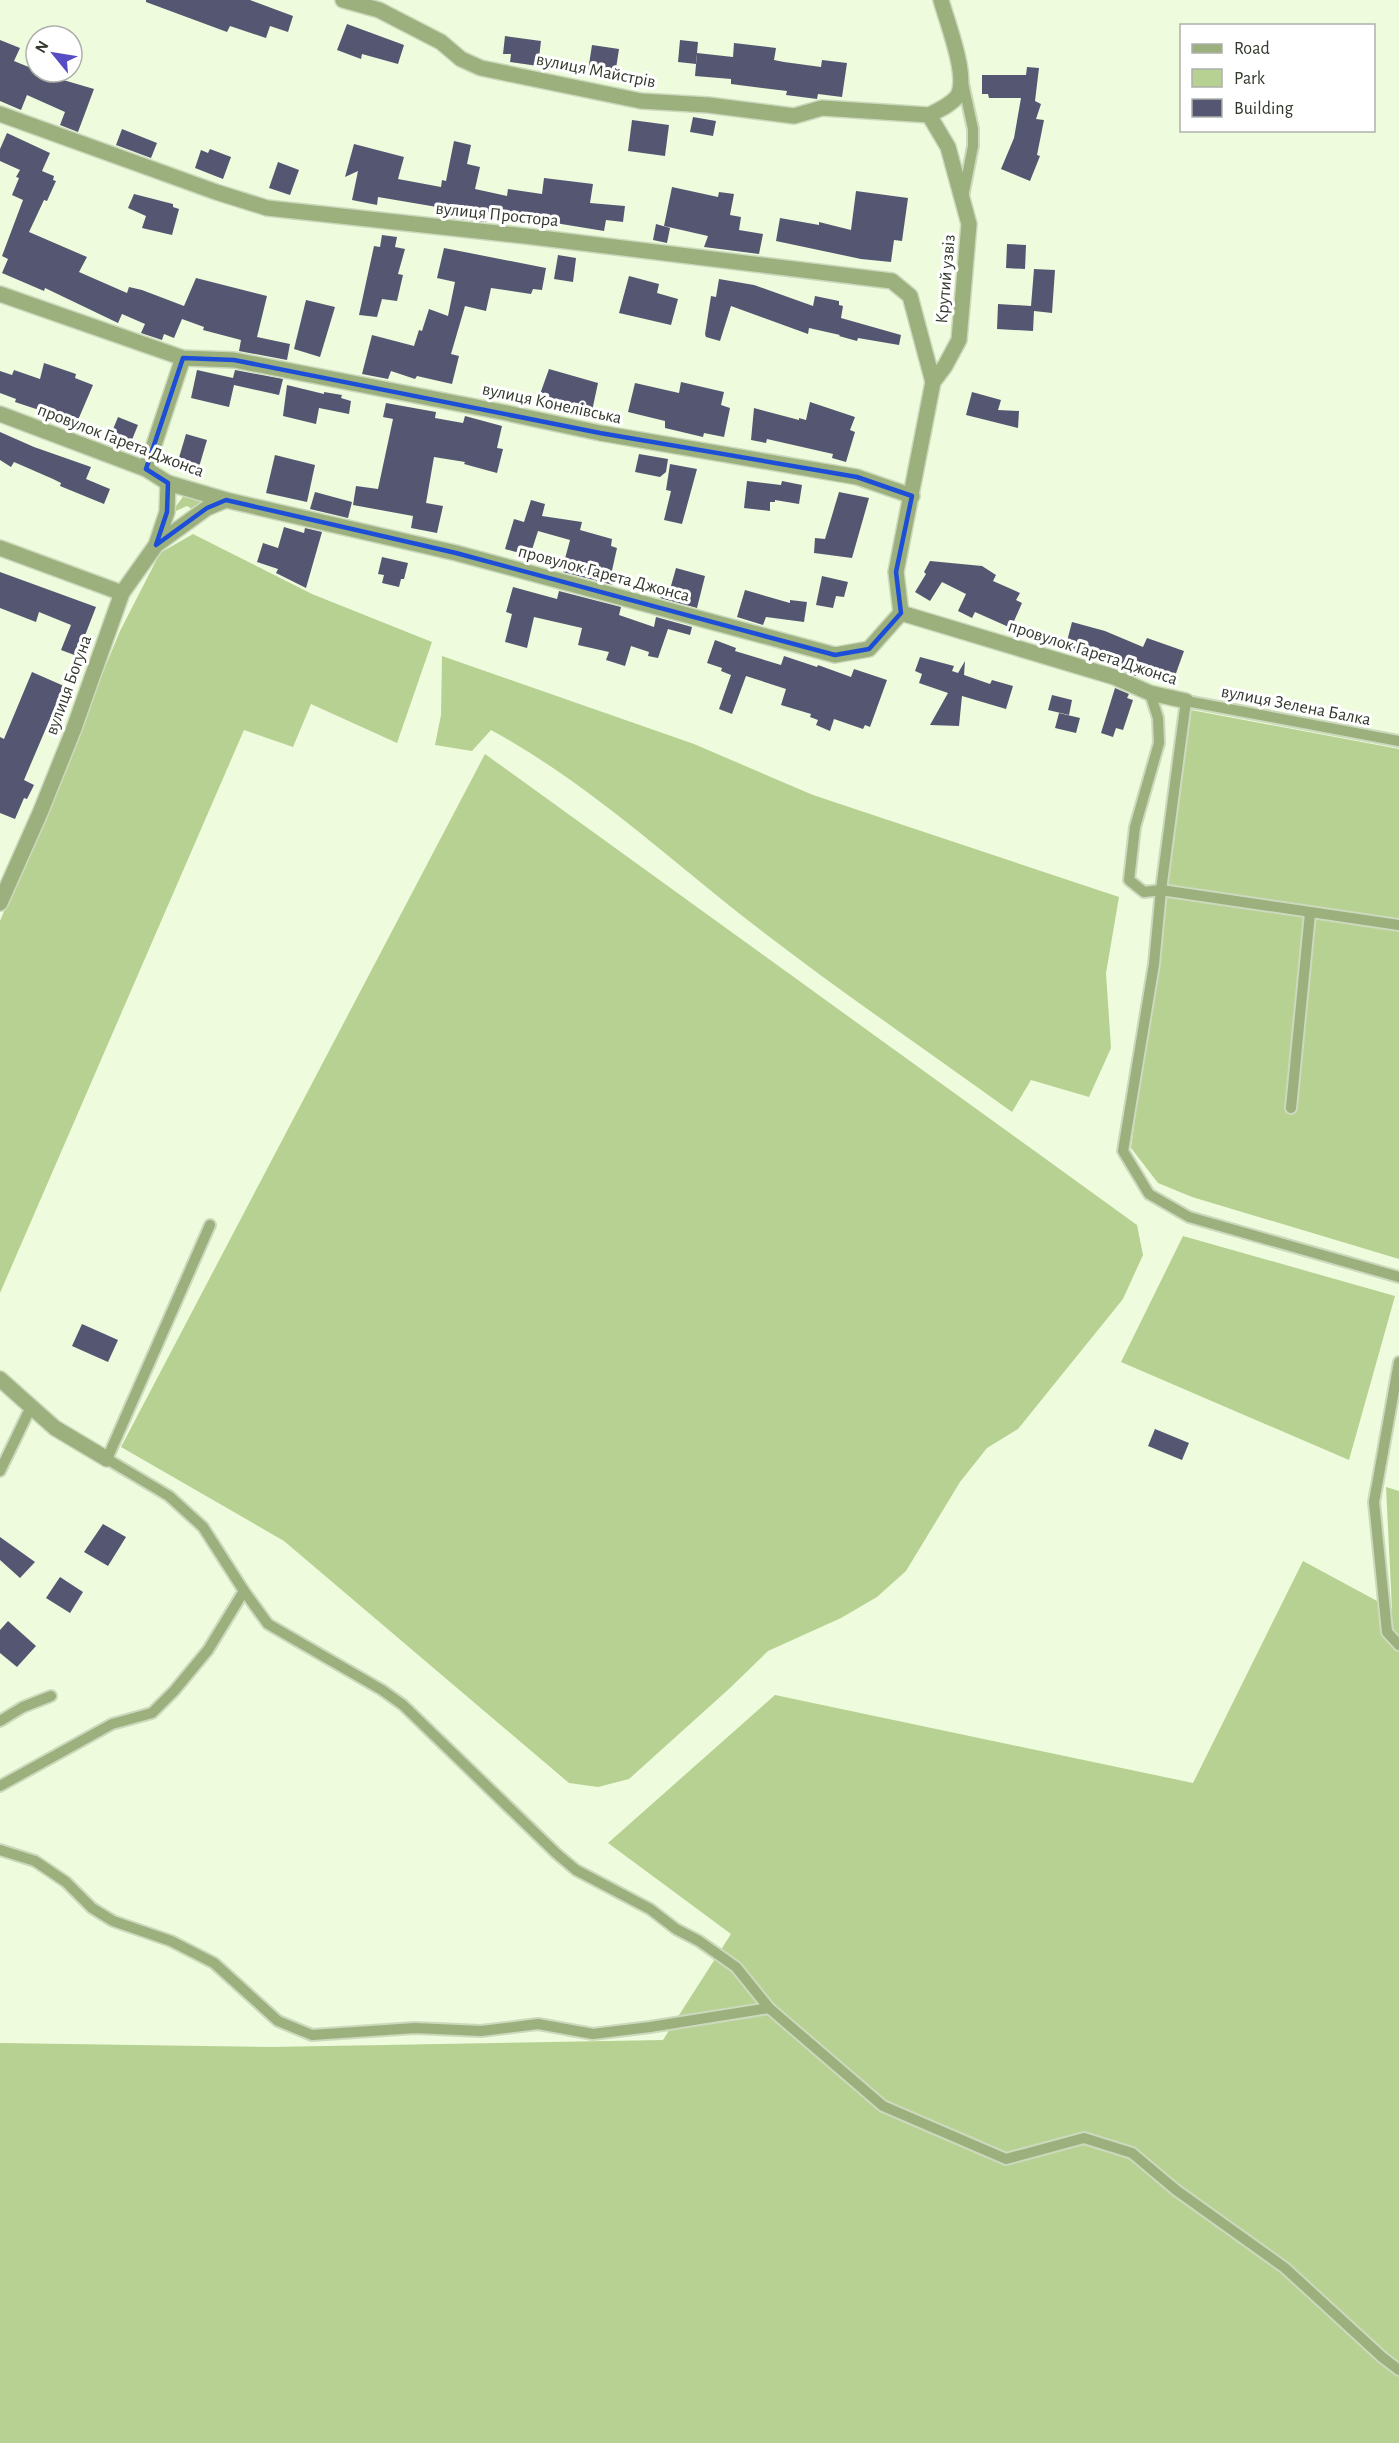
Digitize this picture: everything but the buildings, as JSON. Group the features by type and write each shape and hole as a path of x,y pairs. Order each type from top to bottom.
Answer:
{"street":[{"name":"вулиця Майстрів","path":"343,0 379,10 441,42 461,59 481,68 641,101 708,105 794,116 822,108 929,115"},
{"path":"929,115 945,107 959,94 962,78 941,0"},
{"name":"вулиця Простора","path":"0,114 216,192 267,208 525,236 892,281 910,296 933,381"},
{"name":"Крутий узвіз","path":"901,613 896,572 933,381 945,366 959,340 969,224 948,147 929,115"},
{"name":"вулиця Конелівська","path":"0,294 183,358 234,360 611,435 857,477 912,496"},
{"path":"146,469 183,358"},
{"name":"провулок Гарета Джонса","path":"0,414 146,469 168,483 226,500 456,553 835,655 869,649 901,613 1114,677 1150,693 1186,701"},
{"name":"вулиця Богуна","path":"0,903 69,741 122,593 156,545 167,512 168,483"},
{"path":"156,545 193,517 226,500"},
{"path":"0,548 122,593"},
{"path":"0,1379 55,1428 107,1459"}],"lane":[{"path":"962,78 973,129 973,146 963,201"},
{"path":"1150,693 1158,718 1159,743 1135,827 1129,880 1144,892 1161,890 1399,925"},
{"path":"1186,701 1161,890 1154,964 1124,1150 1149,1194 1189,1217 1399,1277"},
{"name":"вулиця Зелена Балка","path":"1186,701 1399,741"},
{"path":"1291,1108 1310,913"},
{"path":"210,1225 107,1459 169,1496 203,1527 244,1592 268,1624 381,1690 402,1705 510,1811 576,1870 650,1909 676,1929 699,1941 736,1967 769,2008 883,2106 1006,2159 1084,2138 1132,2153 1176,2190 1285,2268 1399,2370"},
{"path":"1399,1362 1374,1502 1387,1632 1399,1645"},
{"path":"0,1471 31,1407"},
{"path":"0,1786 112,1724 152,1713 174,1691 208,1650 244,1592"},
{"path":"0,1720 23,1707 51,1696"},
{"path":"0,1850 35,1861 66,1882 92,1908 113,1921 171,1941 214,1963 278,2021 312,2035 415,2028 481,2031 538,2024 593,2034 769,2008"}],"highlighted area":[{"path":"183,358 234,360 600,433 857,477 912,496 896,572 901,613 869,649 835,655 456,553 226,500 207,508 156,545 167,512 168,483 146,469"}],"green space":[{"path":"185,494 206,499 192,509 187,506 176,511 176,506"},
{"path":"193,534 312,594 432,642 397,743 311,704 293,747 244,730 0,1293 0,921 120,631 160,553"},
{"path":"442,656 694,744 813,795 1119,897 1106,973 1111,1048 1089,1097 1031,1080 1012,1112 786,949 627,822 527,751 491,730 472,751 435,745 441,715"},
{"path":"1191,710 1399,749 1399,1259 1192,1197 1158,1183 1131,1148"},
{"path":"485,754 1137,1225 1143,1255 1123,1299 1018,1429 987,1448 960,1482 906,1571 877,1597 841,1618 768,1651 629,1779 598,1787 569,1783 284,1541 121,1447"},
{"path":"1183,1236 1395,1296 1349,1460 1121,1362"},
{"path":"1386,1487 1399,1491 1399,2443 0,2443 0,2043 271,2047 663,2040 731,1934 608,1843 775,1695 1193,1783 1303,1561 1392,1609"}]}
